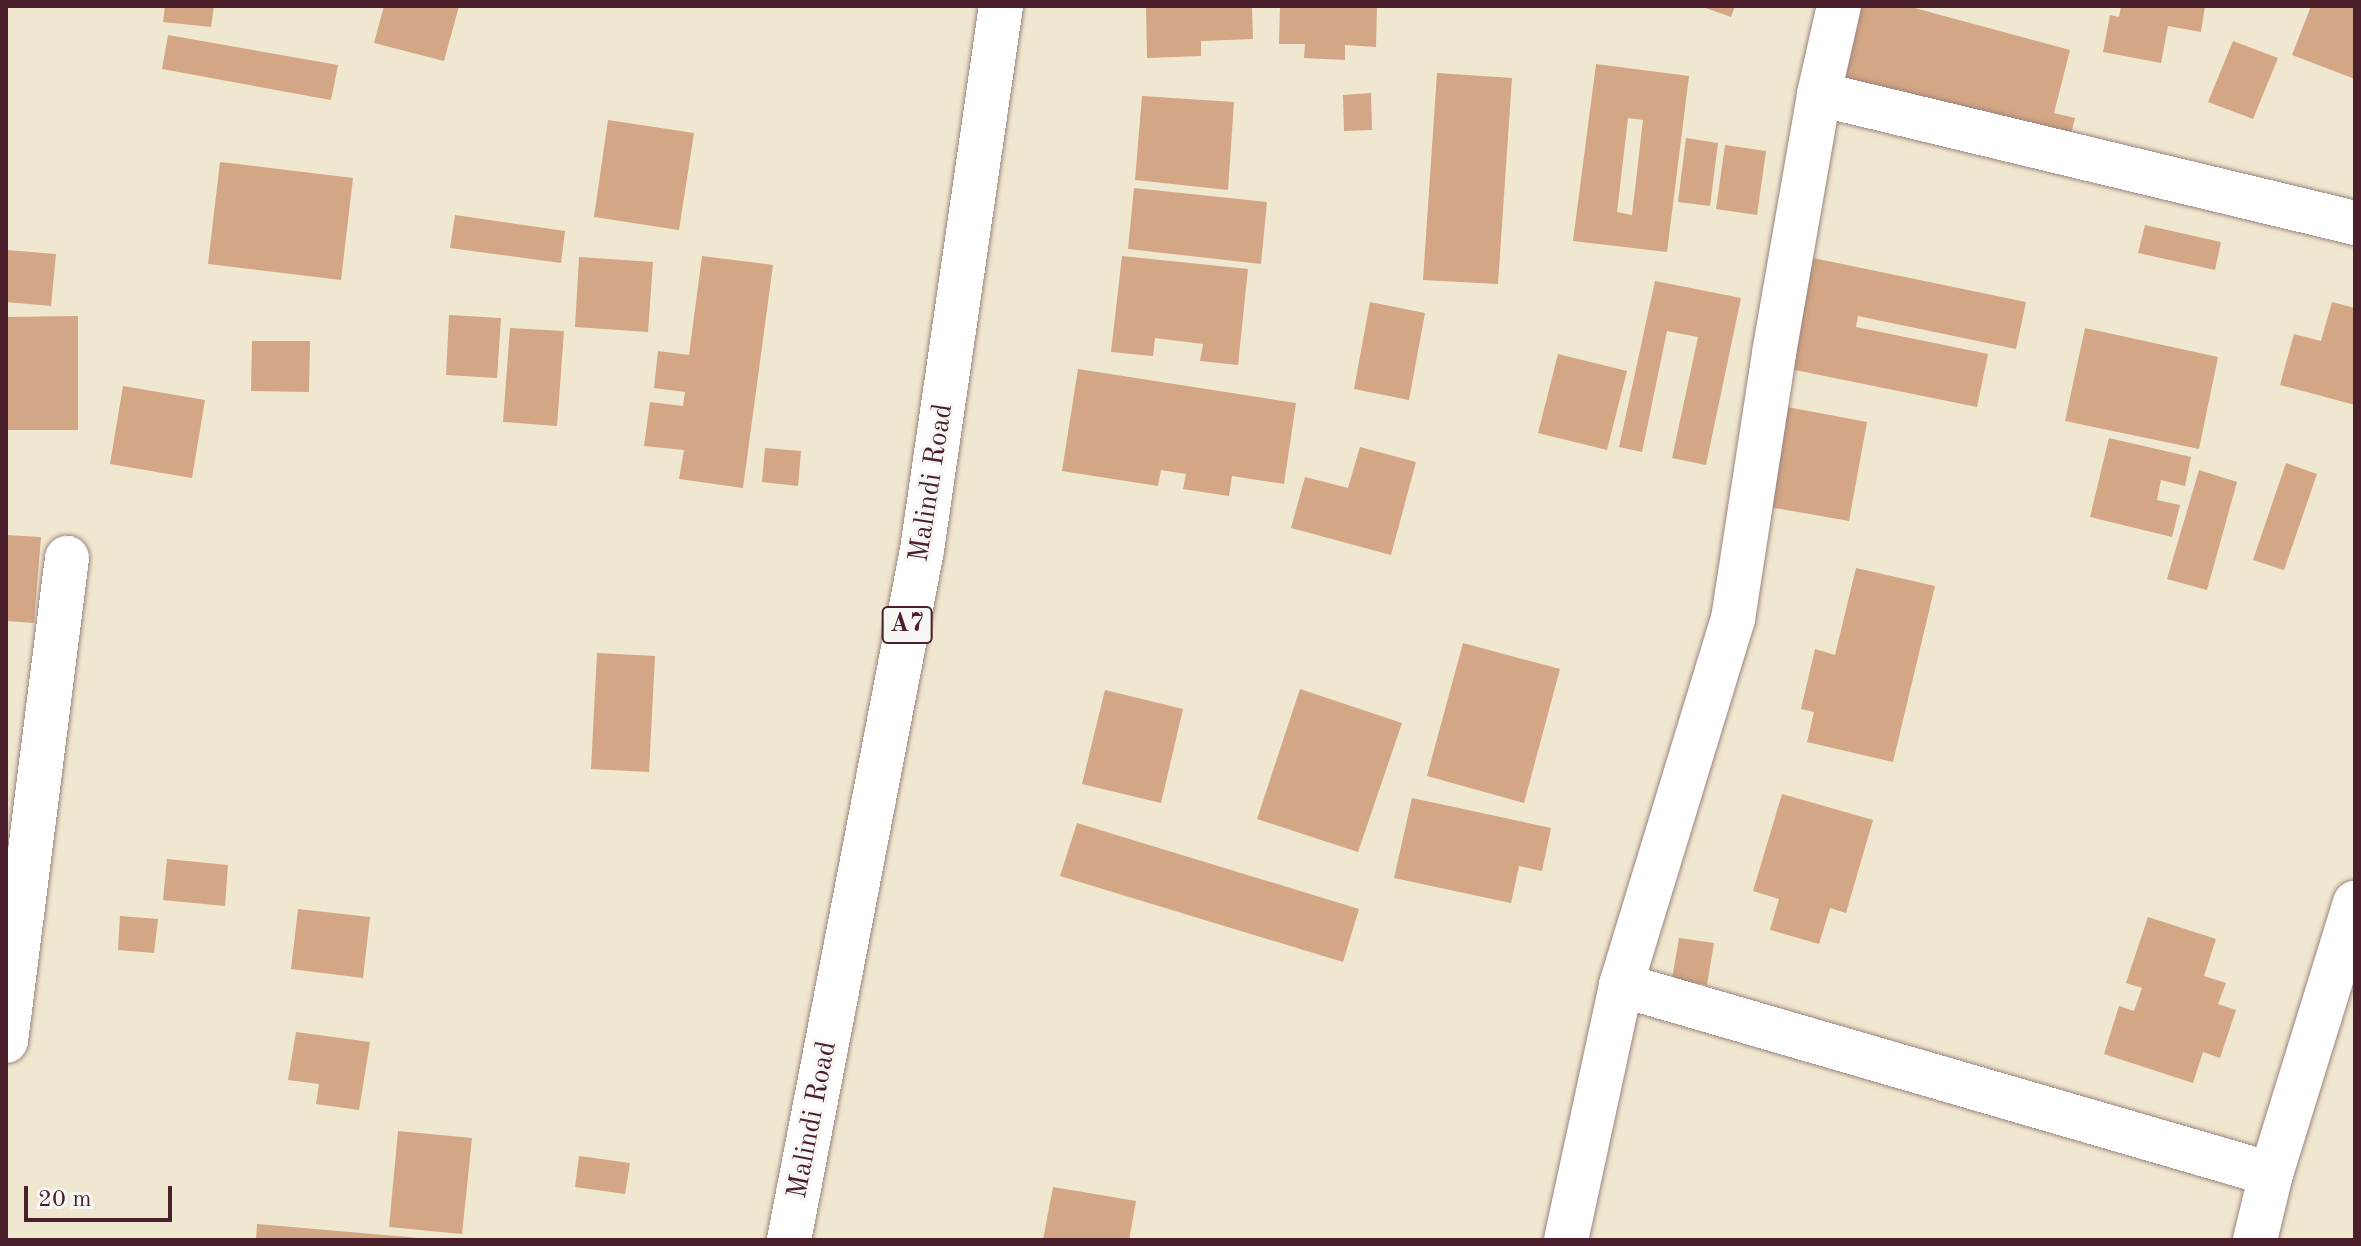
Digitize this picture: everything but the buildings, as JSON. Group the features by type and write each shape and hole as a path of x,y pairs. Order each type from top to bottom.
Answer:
{"main road":[{"name":"Malindi Road","path":"789,1240 922,550 1001,6"},
{"path":"1566,1240 1621,985 1733,619 1774,353 1819,94 1839,6"},
{"path":"1819,94 2355,223"},
{"path":"6,1041 67,558"},
{"path":"2255,1240 2271,1174 2355,903"},
{"path":"1621,985 2271,1174"}]}
